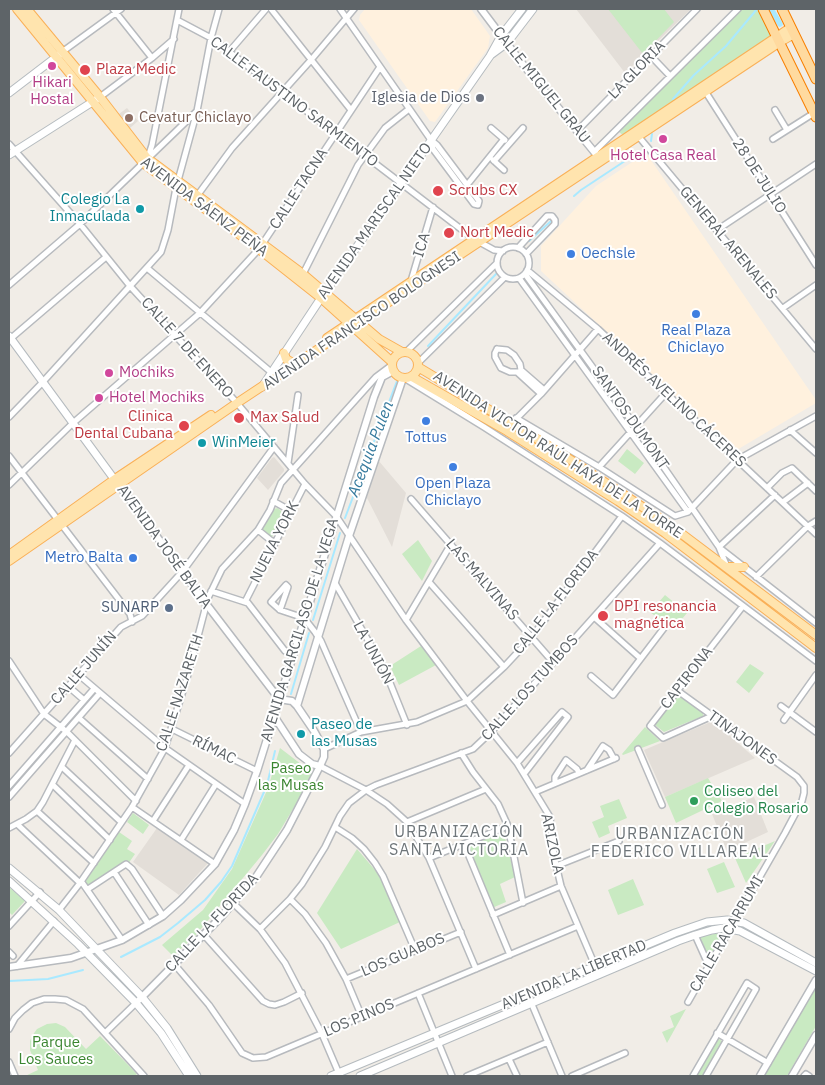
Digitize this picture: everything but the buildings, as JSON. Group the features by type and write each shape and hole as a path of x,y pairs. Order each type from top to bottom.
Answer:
{"highway":[{"path":"763,9 815,115"},
{"path":"782,9 816,79"}],"main road":[{"name":"AVENIDA SÁENZ PEÑA","path":"17,9 59,54 145,161 261,247 303,274 354,323 392,366"},
{"name":"AVENIDA SÁENZ PEÑA","path":"27,9 59,54"},
{"name":"AVENIDA MARISCAL NIETO","path":"490,56 507,43 533,9"},
{"name":"AVENIDA MARISCAL NIETO","path":"262,388 323,295 490,56 519,10"},
{"name":"AVENIDA FRANCISCO BOLOGNESI","path":"9,555 236,402 269,376 354,323 598,157 792,31"},
{"path":"9,93 59,54"},
{"name":"AVENIDA FRANCISCO BOLOGNESI","path":"598,157 640,137 704,89"},
{"path":"11,153 96,99"},
{"name":"AVENIDA SÁENZ PEÑA","path":"176,184 197,196 323,295"},
{"name":"AVENIDA FRANCISCO BOLOGNESI","path":"236,402 262,388 410,282 477,241"},
{"name":"AVENIDA SÁENZ PEÑA","path":"354,323 404,352"},
{"name":"AVENIDA JOSÉ BALTA","path":"9,338 117,482"},
{"path":"404,352 414,356 418,365 415,374 407,378 399,377 392,366 396,356 404,352"},
{"path":"284,353 286,359 291,362"},
{"name":"AVENIDA VICTOR RAÚL HAYA DE LA TORRE","path":"418,365 584,463 728,567 816,635"},
{"name":"AVENIDA VICTOR RAÚL HAYA DE LA TORRE","path":"407,378 507,431 618,501 665,533 816,648"},
{"name":"AVENIDA FRANCISCO BOLOGNESI","path":"9,561 60,522"},
{"path":"728,567 744,567"},
{"path":"9,868 40,892 59,910 142,996 167,1028 197,1076"},
{"path":"9,881 54,921 136,1003 161,1033 188,1076"},
{"name":"AVENIDA LA LIBERTAD","path":"331,1076 339,1075 434,1033 675,933 707,922 736,920 754,927 816,963"},
{"path":"730,928 749,935 816,971"},
{"name":"AVENIDA LA LIBERTAD","path":"360,1076 678,941 695,935 730,928"},
{"path":"675,933 678,941"},
{"path":"766,944 770,936"}],"street":[{"path":"145,161 174,39 179,9"},
{"path":"9,416 43,382 161,252 168,230 176,184 197,111 211,38 219,9"},
{"path":"229,52 266,9"},
{"path":"271,9 351,110"},
{"path":"340,9 431,140 437,145 479,201 478,205 474,204 433,149 431,140"},
{"path":"197,196 232,148 354,9"},
{"name":"CALLE MIGUEL GRAU","path":"481,9 598,157"},
{"name":"LA GLORIA","path":"577,131 697,9"},
{"path":"598,157 670,76 738,9"},
{"path":"59,54 116,10 152,58"},
{"name":"CALLE FAUSTINO SARMIENTO","path":"177,20 211,38 498,257"},
{"path":"96,99 152,58 174,39"},
{"path":"651,56 670,76"},
{"name":"CALLE TACNA","path":"9,485 73,423 176,336 261,247 380,67"},
{"name":"28 DE JULIO","path":"704,89 816,265"},
{"path":"303,274 352,175 388,125 409,109"},
{"path":"775,110 787,130"},
{"path":"9,285 80,224 197,111"},
{"path":"773,139 815,115"},
{"path":"491,128 509,144"},
{"path":"467,185 523,128"},
{"name":"GENERAL ARENALES","path":"640,137 816,349"},
{"path":"492,159 504,139"},
{"name":"CALLE 7 DE ENERO","path":"9,144 11,153 80,224 130,286 236,402 336,516 406,620 467,701"},
{"path":"492,159 504,170"},
{"path":"717,230 816,164"},
{"name":"ICA","path":"410,282 433,207"},
{"path":"518,248 547,216 552,216 555,224 526,254"},
{"name":"CALLE FAUSTINO SARMIENTO","path":"477,241 494,250 503,251"},
{"path":"512,247 518,248 526,254 529,262 526,272 519,278 510,279 499,271 498,257 503,251 512,247"},
{"path":"9,338 106,257"},
{"path":"404,352 497,263"},
{"path":"147,268 269,376"},
{"name":"ANDRÉS AVELINO CÁCERES","path":"526,272 598,329 816,534"},
{"name":"SANTOS DUMONT","path":"526,272 636,427 690,510"},
{"path":"418,365 505,277"},
{"name":"SANTOS DUMONT","path":"519,278 631,432 718,547 728,567"},
{"path":"783,308 816,285"},
{"path":"514,421 543,392 598,329"},
{"path":"520,371 510,372 502,368 496,359 496,351 501,348 512,353 519,362 520,371 543,392"},
{"name":"CALLE NAZARETH","path":"59,910 136,801 165,748 211,591 229,560 258,530 268,514 280,483 376,377 392,366"},
{"name":"AVENIDA GARCILASO DE LA VEGA","path":"9,967 87,954 122,940 163,916 215,864 234,830 257,771 379,383 392,366"},
{"path":"407,378 660,542 816,661"},
{"name":"AVENIDA GARCILASO DE LA VEGA","path":"297,706 349,536 407,378"},
{"path":"599,467 666,393"},
{"path":"288,463 298,395"},
{"path":"584,463 599,467 675,516 690,510 737,460 816,416"},
{"path":"790,430 816,453"},
{"name":"CALLE JUNÍN","path":"9,753 121,627 142,616 183,571 274,447"},
{"path":"9,456 130,614 132,622"},
{"path":"767,488 782,473 792,468 816,491"},
{"name":"AVENIDA JOSÉ BALTA","path":"117,482 279,700"},
{"path":"783,502 808,483"},
{"name":"NUEVA YORK","path":"244,602 306,484"},
{"path":"775,495 718,547 816,623"},
{"name":"LAS MALVINAS","path":"411,499 553,662"},
{"path":"273,501 291,511"},
{"name":"CALLE LA FLORIDA","path":"105,1033 175,965 234,904 256,877 304,801 324,757 324,748 361,732 417,722 467,701 532,638 622,516"},
{"path":"756,577 808,526 816,521"},
{"path":"258,530 274,543"},
{"name":"CALLE LOS TUMBOS","path":"260,929 290,899 313,868 340,816 349,803 366,790 473,749 491,732 660,542"},
{"path":"406,620 451,544"},
{"path":"429,582 504,667"},
{"name":"LA UNIÓN","path":"335,583 384,668 407,725"},
{"path":"280,610 288,588 286,585 270,602 280,610 304,618 324,649 361,732"},
{"path":"211,591 248,603 285,651 293,654"},
{"name":"CAPIRONA","path":"712,716 663,738 650,726 743,606"},
{"path":"594,617 640,658"},
{"path":"590,676 613,695 664,628"},
{"path":"9,661 44,714 68,732 136,801"},
{"path":"79,675 165,748 245,804"},
{"path":"784,720 816,675"},
{"path":"69,687 84,700"},
{"path":"9,786 94,689"},
{"name":"TINAJONES","path":"678,691 797,777 804,786"},
{"path":"9,797 68,732 100,693"},
{"path":"279,700 289,700 297,706 324,748"},
{"name":"ARIZOLA","path":"467,701 517,763 550,817 556,866 562,886 599,975"},
{"path":"781,706 816,732"},
{"path":"517,763 562,712 568,717 524,774"},
{"path":"274,716 299,754 312,764 320,766 366,790 387,804 407,822 429,858 476,969"},
{"path":"79,718 148,779"},
{"name":"RÍMAC","path":"172,729 257,771"},
{"path":"542,735 547,744"},
{"path":"9,828 37,811 53,785 75,740"},
{"path":"535,792 615,759 609,750 603,746 587,770"},
{"path":"638,749 662,805"},
{"path":"460,754 498,804 508,826 523,903"},
{"path":"555,784 554,777 566,760 577,769 579,774"},
{"path":"153,821 189,765"},
{"path":"62,767 122,822"},
{"path":"181,840 216,784"},
{"path":"53,785 110,840"},
{"name":"CALLE RACARRUMI","path":"688,1002 802,801 804,786"},
{"path":"407,822 486,789"},
{"path":"132,807 215,864"},
{"path":"37,811 94,863"},
{"path":"17,824 88,890 122,940"},
{"path":"429,858 508,826"},
{"path":"335,827 358,844 375,863 383,876 415,950"},
{"path":"556,866 619,841"},
{"path":"464,844 510,955"},
{"path":"88,890 126,864 132,869 163,916"},
{"path":"114,872 149,925"},
{"path":"493,915 562,886"},
{"path":"9,926 40,892"},
{"path":"290,899 316,928 346,979 362,1017"},
{"path":"234,904 260,929 285,963 322,1034 339,1075"},
{"path":"17,966 54,921"},
{"name":"LOS PINOS","path":"175,965 209,1005 242,1052 253,1058 266,1057 578,926"},
{"name":"LOS GUABOS","path":"346,979 461,932"},
{"path":"204,935 263,1001 275,1005 302,993"},
{"path":"695,935 709,966"},
{"path":"9,952 14,956"},
{"path":"760,1076 816,980"},
{"path":"693,1076 696,1070 747,983 756,989 706,1076 696,1070"},
{"path":"418,994 452,1076"},
{"path":"528,995 562,1076"},
{"path":"9,1029 15,1018 32,1003 55,998 66,1000 83,1009 144,1076"},
{"path":"717,1034 768,1063"},
{"path":"792,1076 816,1035"},
{"path":"468,1076 548,1042"},
{"path":"572,1076 625,1053"},
{"path":"509,1059 517,1076"},
{"path":"9,1062 15,1076"},
{"path":"804,1076 806,1074 809,1076"}],"shaded area":[{"path":"365,9 471,9 490,36 488,48 435,122 430,121 359,20 360,15"},
{"path":"576,9 691,9 625,73"},
{"name":"Cevatur Chiclayo","path":"127,108 138,121 130,128 119,114"},
{"name":"Real Plaza Chiclayo","path":"646,153 816,400 816,403 735,451 541,271 541,246 596,186"},
{"path":"274,457 284,471 268,490 257,478"},
{"path":"378,460 406,493 392,547 366,496"},
{"path":"713,721 755,758 665,797 644,750"},
{"path":"754,797 768,832 727,851 712,814"},
{"path":"157,828 208,863 179,895 133,862"}],"green space":[{"path":"608,9 664,9 674,22 643,54"},
{"path":"741,9 759,9 772,37 624,136 619,132"},
{"path":"627,449 644,463 635,474 618,461"},
{"path":"278,508 282,512 283,517 271,539 262,529 273,509"},
{"path":"418,540 432,561 422,581 402,554"},
{"path":"665,595 687,613 673,630 650,612"},
{"path":"421,646 436,665 399,685 390,666"},
{"path":"750,664 764,673 749,693 736,682"},
{"path":"678,695 703,713 703,716 664,732 655,725"},
{"path":"645,727 660,741 623,755 622,754"},
{"name":"Paseo las Musas","path":"280,748 314,774 278,834 262,855 195,936 173,956 162,945 203,910 232,869 268,788"},
{"name":"Coliseo del Colegio Rosario","path":"708,778 722,801 676,823 665,797"},
{"path":"619,799 627,818 608,826 610,833 599,838 592,822 604,817 600,806"},
{"path":"133,813 149,825 143,834 127,822"},
{"path":"119,832 132,841 127,849 135,854 128,864 124,862 88,886 85,882"},
{"path":"500,834 505,838 515,877 500,884 506,902 492,908 468,846"},
{"path":"775,841 746,883 735,858"},
{"path":"357,849 381,877 400,922 341,949 317,913"},
{"path":"724,862 735,887 717,893 707,869"},
{"path":"633,879 644,905 618,915 608,890"},
{"path":"9,887 25,901 12,915 9,912"},
{"path":"723,932 709,958 700,937"},
{"path":"816,987 816,1026 787,1076 764,1076"},
{"path":"686,1009 667,1043 662,1032 674,1027 670,1016"},
{"name":"Parque Los Sauces","path":"56,1023 65,1027 86,1049 100,1036 137,1074 134,1076 25,1076 38,1070 30,1050 32,1036 37,1029 47,1024"},
{"path":"718,1038 723,1042 703,1076 697,1076"}],"waterway":[{"name":"Acequia Pulen","path":"673,99 694,75 726,46 757,9"},
{"path":"771,9 780,24"},
{"name":"Acequia Pulen","path":"651,141 652,134"},
{"name":"Acequia Pulen","path":"574,196 640,151"},
{"name":"Acequia Pulen","path":"529,241 551,221"},
{"name":"Acequia Pulen","path":"428,346 497,273"},
{"name":"Acequia Pulen","path":"345,518 397,381"},
{"name":"Acequia Pulen","path":"313,620 340,533"},
{"name":"Acequia Pulen","path":"291,694 309,633"},
{"name":"Acequia Pulen","path":"121,957 160,937 205,900 221,882 232,866 267,785 275,751"},
{"name":"Acequia Pulen","path":"9,981 48,979 83,970"}],"place":[{"name":"Hikari Hostal","path":"52,66"},
{"name":"Plaza Medic","path":"85,70"},
{"name":"Iglesia de Dios","path":"480,98"},
{"name":"Cevatur Chiclayo","path":"129,118"},
{"name":"Hotel Casa Real","path":"663,139"},
{"name":"Scrubs CX","path":"438,191"},
{"name":"Colegio La Inmaculada","path":"140,209"},
{"name":"Nort Medic","path":"449,233"},
{"name":"Oechsle","path":"571,254"},
{"name":"Real Plaza Chiclayo","path":"696,314"},
{"name":"Mochiks","path":"109,373"},
{"name":"Hotel Mochiks","path":"99,398"},
{"name":"Max Salud","path":"239,418"},
{"name":"Tottus","path":"426,421"},
{"name":"Clinica Dental Cubana","path":"184,426"},
{"name":"WinMeier","path":"202,443"},
{"name":"Open Plaza Chiclayo","path":"453,467"},
{"name":"Metro Balta","path":"133,558"},
{"name":"SUNARP","path":"169,608"},
{"name":"DPI resonancia magnética","path":"603,616"},
{"name":"Paseo de las Musas","path":"301,734"},
{"name":"Coliseo del Colegio Rosario","path":"694,801"}],"district":[{"name":"URBANIZACIÓN SANTA VICTORIA","path":"459,841"},
{"name":"URBANIZACIÓN FEDERICO VILLAREAL","path":"680,843"}]}
